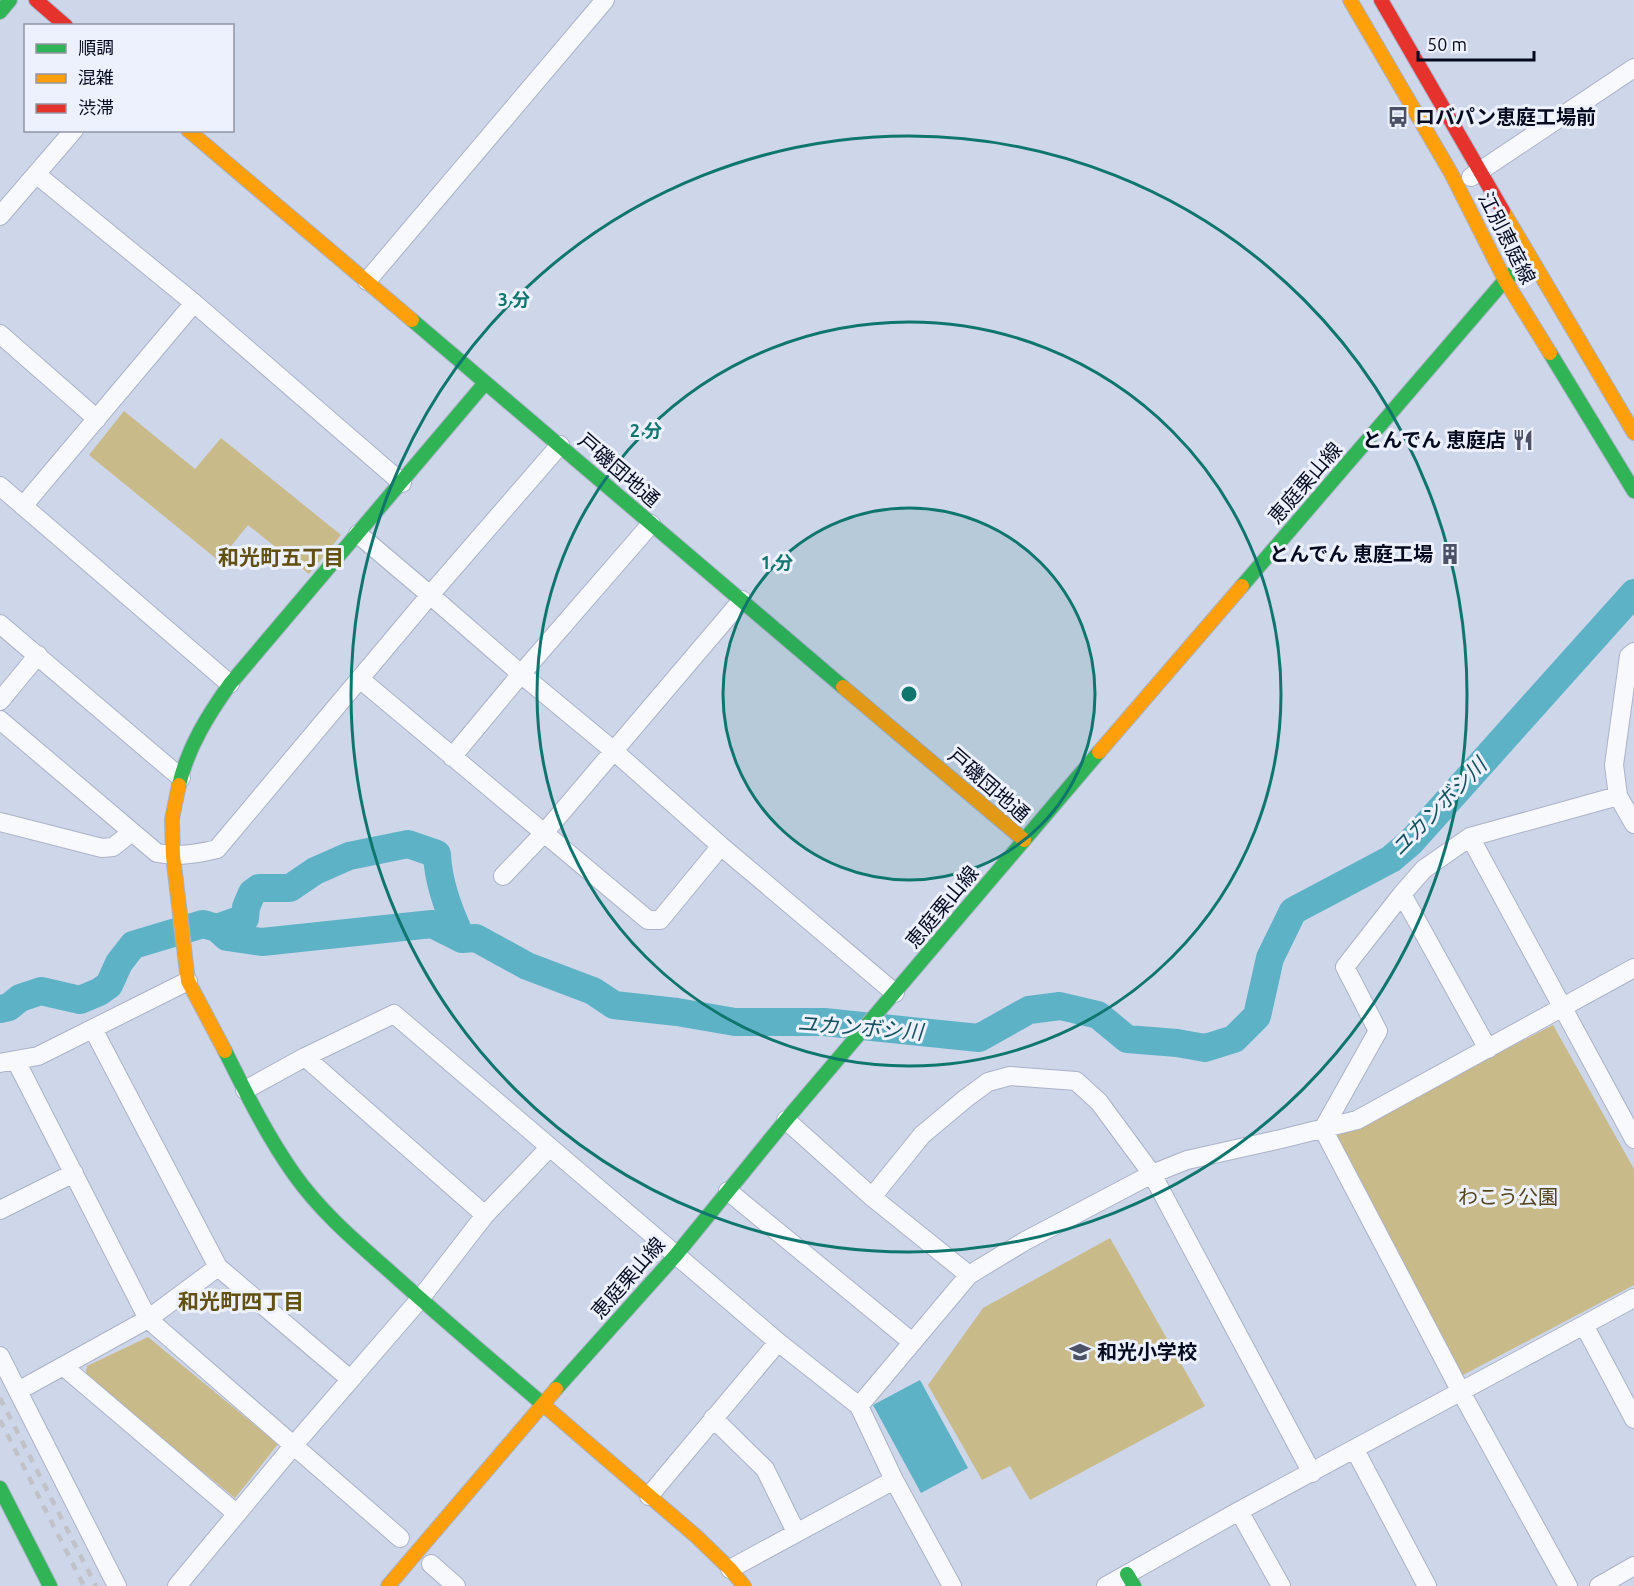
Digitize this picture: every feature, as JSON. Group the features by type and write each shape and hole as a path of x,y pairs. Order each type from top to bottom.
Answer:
{"street":[{"path":"0,12 10,0"},
{"path":"36,0 64,24"},
{"path":"368,281 605,0"},
{"name":"江別恵庭線","path":"1350,0 1458,186 1505,280 1634,491"},
{"name":"江別恵庭線","path":"1381,0 1634,433"},
{"path":"1458,186 1634,68"},
{"path":"0,216 72,132"},
{"name":"戸磯団地通","path":"191,132 1023,840"},
{"path":"36,174 194,303 402,483"},
{"name":"恵庭栗山線","path":"388,1586 542,1404 676,1255 786,1120 1023,840 1505,280 1531,259"},
{"path":"23,506 194,303"},
{"path":"0,334 97,419"},
{"path":"485,383 230,684 195,739 181,778 172,819 173,856 188,981 244,1090 276,1144 308,1192 339,1226 420,1299 697,1537 744,1586"},
{"path":"0,720 157,853 173,856 217,849 430,595 560,445"},
{"path":"0,486 230,684"},
{"path":"452,757 651,524"},
{"path":"358,534 614,751 892,997"},
{"path":"503,876 544,833 742,600"},
{"path":"0,624 181,778"},
{"path":"1634,652 1629,656 1614,765 1618,796 1634,824"},
{"path":"0,701 38,655"},
{"path":"360,679 648,921 660,920 721,846"},
{"path":"1323,1129 1378,1030 1345,967 1424,869 1470,837 1618,796"},
{"path":"0,822 102,848 113,847 132,832"},
{"path":"1470,837 1634,1139"},
{"path":"1402,894 1488,1049"},
{"path":"859,1406 969,1275 1025,1241 1152,1174 1187,1160 1357,1120 1634,968"},
{"path":"188,981 38,1056 8,1062 74,1173 148,1319 400,1538"},
{"path":"244,1090 305,1057 394,1014 778,1342 859,1406 894,1480 952,1586"},
{"path":"93,1029 218,1267 350,1379"},
{"path":"305,1057 485,1215"},
{"path":"872,1197 922,1135 988,1082 1010,1076 1076,1082 1098,1102 1152,1174 1312,1473"},
{"path":"786,1120 872,1197 969,1275"},
{"path":"1323,1129 1461,1392 1568,1586"},
{"path":"177,1586 294,1445 420,1299 485,1215 549,1148"},
{"path":"0,1210 74,1173"},
{"path":"728,1191 912,1342"},
{"path":"18,1391 148,1319 218,1267"},
{"path":"1106,1586 1130,1580 1239,1511 1634,1298"},
{"path":"1584,1325 1634,1419"},
{"path":"649,1496 778,1342"},
{"path":"0,1356 117,1586"},
{"path":"63,1366 237,1514"},
{"path":"713,1418 765,1468 796,1532"},
{"path":"1355,1450 1427,1586"},
{"path":"730,1569 894,1480"},
{"path":"0,1488 50,1586"},
{"path":"1239,1511 1281,1586"},
{"path":"431,1564 456,1586"},
{"path":"1599,1586 1634,1566"}],"green space":[{"path":"124,411 195,469 221,438 341,535 309,574 248,525 219,561 89,455"},
{"name":"わこう公園","path":"1553,1025 1634,1169 1634,1285 1463,1375 1333,1134 1364,1123"},
{"path":"1110,1238 1205,1406 1030,1500 1010,1466 982,1480 928,1385 983,1308"},
{"path":"148,1337 278,1444 235,1498 85,1376 87,1366"}],"water":[{"path":"920,1380 968,1468 921,1493 873,1405"}],"waterway":[{"name":"ユカンボシ川","path":"0,1009 9,1007 20,998 41,991 80,1000 109,985 119,963 133,945 203,924 217,928 245,918 246,907 252,893 259,888 290,888 315,871 349,856 408,844 437,854 445,897 462,939 476,938 527,966 593,991 614,1005 677,1012 735,1022 824,1022 979,1038 1029,1010 1060,1006 1098,1015 1127,1039 1205,1048 1234,1039 1257,1016 1270,958 1293,911 1391,859 1411,842 1634,593"},
{"path":"217,928 227,937 262,942 432,924 462,939"}],"railway":[{"path":"0,1398 96,1586"},
{"path":"0,1420 84,1586"}],"traffic: fast":[{"path":"0,12 10,0"},
{"path":"1242,586 1505,280 1531,259"},
{"path":"412,320 843,687"},
{"path":"1550,353 1634,491"},
{"path":"179,785 200,732 230,684 485,383"},
{"path":"556,1389 676,1255 786,1120 1099,752"},
{"path":"225,1051 257,1114 304,1188 362,1247 546,1407"},
{"path":"0,1488 50,1586"},
{"path":"1127,1574 1134,1586"}],"traffic: slow":[{"path":"1350,0 1451,173 1505,280 1550,353"},
{"path":"190,132 412,320"},
{"path":"1503,211 1634,433"},
{"path":"1099,752 1242,586"},
{"path":"843,687 1024,840"},
{"path":"179,785 172,819 173,856 188,981 225,1051"},
{"path":"388,1586 556,1389"},
{"path":"546,1407 697,1537 744,1586"}],"traffic: jam":[{"path":"36,0 64,24"},
{"path":"1381,0 1503,211"}],"place":[{"name":"ロバパン恵庭工場前","path":"1398,117"},
{"name":"とんでん 恵庭店","path":"1523,440"},
{"name":"とんでん 恵庭工場","path":"1450,554"},
{"name":"和光小学校","path":"1080,1352"}],"district":[{"name":"和光町五丁目","path":"281,558"},
{"name":"和光町四丁目","path":"241,1302"}]}
